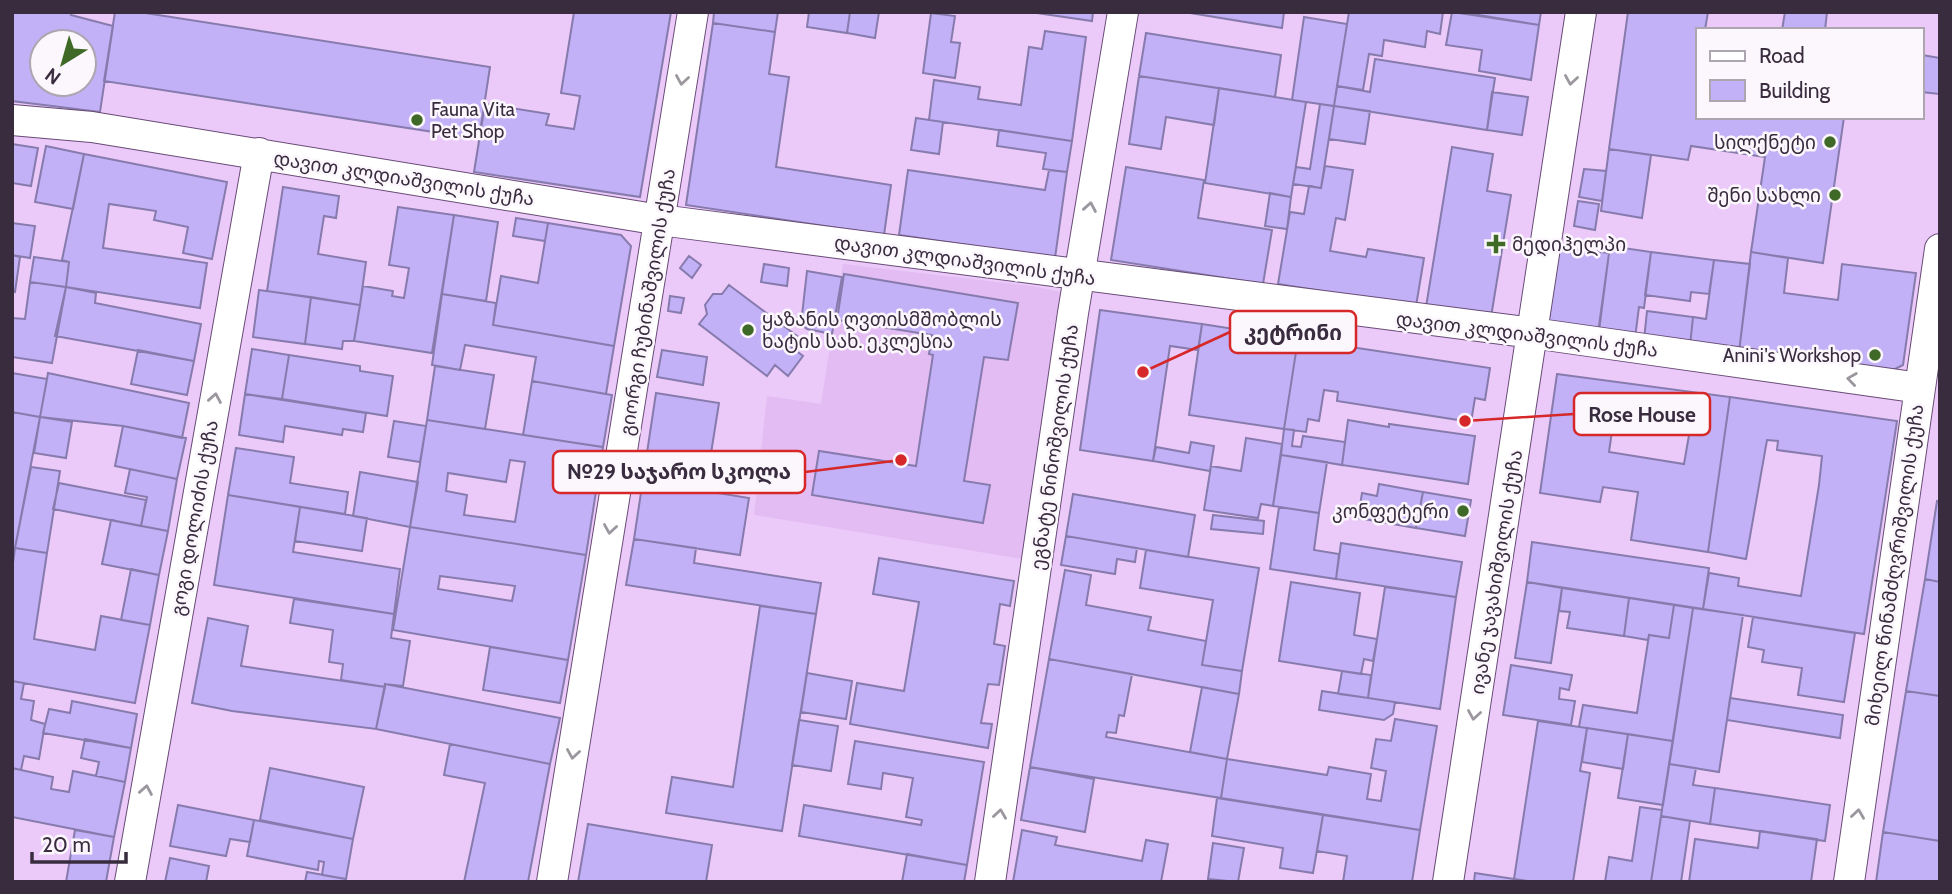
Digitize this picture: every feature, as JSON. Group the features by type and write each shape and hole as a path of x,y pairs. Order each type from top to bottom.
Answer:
{"street":[{"name":"გიორგი ჩუბინაშვილის ქუჩა","path":"552,882 693,12"},
{"name":"ეგნატე ნინოშვილის ქუჩა","path":"990,882 1079,274 1123,12"},
{"name":"ივანე ჯავახიშვილის ქუჩა","path":"1448,882 1581,12"},
{"name":"დავით კლდიაშვილის ქუჩა","path":"12,120 92,127 660,220 1532,333 1920,388"},
{"name":"გოგი დოლიძის ქუჩა","path":"130,882 259,153"},
{"name":"მიხეილ წინამძღვრიშვილის ქუჩა","path":"1849,882 1940,249"}],"shaded area":[{"path":"843,264 1062,292 1028,560 754,515 767,396 821,404"}],"building":[{"path":"12,12 72,12 71,15 113,26 100,112 12,101"},
{"path":"115,12 139,12 490,67 479,139 104,81"},
{"path":"574,12 671,12 640,197 474,172 485,104 549,114 546,125 574,129 580,96 561,93"},
{"path":"714,12 778,12 775,32 713,23"},
{"path":"809,12 850,12 847,33 807,27"},
{"path":"850,12 879,12 875,38 847,33"},
{"path":"1030,12 1093,12 1092,21"},
{"path":"1184,12 1284,12 1282,28"},
{"path":"1349,12 1443,12 1440,34 1427,31 1425,47 1384,40 1382,56 1369,54 1363,90 1337,86"},
{"path":"1452,12 1539,25 1531,80 1479,71 1482,50 1446,45"},
{"path":"1460,12 1541,12 1539,25"},
{"path":"1628,12 1708,12 1705,28 1696,28 1696,119 1844,119 1823,263 1751,252 1765,157 1691,146 1688,160 1609,149"},
{"path":"1785,12 1827,12 1825,28 1782,28"},
{"path":"931,13 955,16 951,42 960,43 955,78 923,73"},
{"path":"1304,17 1347,24 1334,106 1292,100"},
{"path":"713,23 775,32 769,74 789,77 776,167 891,185 884,235 686,205"},
{"path":"1045,31 1086,37 1072,141 929,120 934,80 980,87 978,99 1021,105 1029,47 1042,49"},
{"path":"1146,33 1281,55 1275,97 1139,76"},
{"path":"1924,55 1940,58 1939,94 1924,92"},
{"path":"1375,59 1495,78 1487,130 1334,106 1337,86 1370,92"},
{"path":"1139,76 1219,88 1214,125 1166,117 1161,149 1129,144"},
{"path":"1219,88 1306,102 1291,197 1205,183"},
{"path":"1492,92 1528,97 1522,135 1487,130"},
{"path":"1320,104 1334,106 1321,188 1293,184 1296,167 1310,169"},
{"path":"1334,106 1370,111 1365,144 1329,139"},
{"path":"916,118 943,122 939,154 911,150"},
{"path":"999,130 1072,141 1067,172 1043,169 1046,153 997,146"},
{"path":"12,144 38,148 31,186 12,183"},
{"path":"46,146 84,154 73,209 35,202"},
{"path":"1452,147 1493,154 1487,191 1511,195 1491,317 1426,307"},
{"path":"1609,149 1651,155 1642,218 1601,211"},
{"path":"84,154 227,182 212,259 183,253 188,227 154,220 156,211 109,204 103,248 207,263 200,308 66,287 69,262 62,260"},
{"path":"1325,166 1353,170 1345,220 1336,218 1330,251 1366,257 1368,249 1424,258 1416,306 1278,284 1290,212 1304,214 1309,186 1321,188"},
{"path":"1126,167 1204,180 1198,218 1272,230 1263,284 1111,260"},
{"path":"1584,169 1606,171 1602,201 1579,197"},
{"path":"908,170 1045,190 1049,170 1067,172 1055,258 899,235"},
{"path":"283,187 339,196 336,218 324,216 318,254 366,262 360,305 267,291"},
{"path":"1270,193 1291,197 1287,229 1265,226"},
{"path":"1578,201 1599,204 1595,230 1574,226"},
{"path":"398,207 454,215 432,353 354,341 363,286 393,291 392,296 404,298 409,268 389,265"},
{"path":"454,215 498,222 486,301 442,294"},
{"path":"516,218 548,223 545,241 513,236"},
{"path":"12,223 35,226 30,258 12,255"},
{"path":"548,223 621,235 631,246 614,346 493,325 501,276 538,283"},
{"path":"1610,246 1651,252 1644,308 1639,307 1635,338 1598,333"},
{"path":"1558,247 1609,253 1598,339 1547,333"},
{"path":"1651,252 1714,260 1709,294 1691,292 1690,301 1645,295"},
{"path":"1751,252 1788,258 1784,293 1838,300 1842,264 1916,273 1903,365 1887,373 1739,352"},
{"path":"12,255 20,257 15,292 12,291"},
{"path":"689,256 701,265 692,278 680,268"},
{"path":"34,257 69,262 66,287 30,282"},
{"path":"1714,260 1750,264 1739,352 1690,346 1693,317 1706,319"},
{"path":"764,264 789,268 787,286 761,282"},
{"path":"807,271 842,277 832,334 807,329 801,324"},
{"path":"844,274 1018,303 1008,360 984,357 964,481 990,485 983,523 812,495 819,451 916,466 933,355 929,354 932,335 837,320"},
{"path":"30,282 66,287 52,363 12,357 12,318 25,319"},
{"name":"ყაზანის ღვთისმშობლის ხატის სახ. ეკლესია","path":"729,285 797,336 790,346 803,356 788,376 775,365 767,376 699,324 707,314 705,305 713,294 722,294"},
{"path":"66,287 96,293 95,303 201,324 194,361 55,336"},
{"path":"259,290 311,297 305,344 253,337"},
{"path":"442,294 496,303 493,325 614,346 606,394 532,381 536,357 465,345 460,370 432,365"},
{"path":"670,296 684,298 681,313 668,311"},
{"path":"311,297 360,305 354,341 343,341 342,349 305,344"},
{"path":"1100,310 1202,324 1198,350 1170,346 1153,461 1080,450"},
{"path":"1647,311 1693,317 1690,346 1644,340"},
{"path":"1202,324 1298,339 1284,429 1189,415"},
{"path":"1298,339 1490,368 1485,400 1475,398 1471,422 1337,401 1338,392 1324,390 1319,421 1308,419 1306,432 1284,429"},
{"path":"252,349 289,355 282,399 245,394"},
{"path":"138,350 194,361 187,395 131,384"},
{"path":"662,350 707,357 703,385 657,377"},
{"path":"289,355 360,366 360,371 393,376 387,416 282,399"},
{"path":"435,366 494,375 485,429 427,420"},
{"path":"12,373 47,379 40,417 12,412"},
{"path":"48,373 189,403 182,438 123,426 40,417"},
{"path":"1557,374 1730,397 1708,552 1631,540 1638,492 1603,487 1600,502 1540,493","holes":["1613,424 1689,435 1684,464 1609,452"]},
{"path":"532,381 612,395 603,447 523,435"},
{"path":"656,393 719,403 705,491 749,498 740,555 634,539"},
{"path":"245,394 366,413 363,432 343,429 342,435 285,426 283,442 239,435"},
{"path":"1730,397 1897,421 1864,634 1703,609 1709,573 1739,578 1738,586 1801,596 1819,485 1822,456 1777,450 1778,441 1767,440 1746,559 1708,552"},
{"path":"12,412 40,417 15,548 12,547"},
{"path":"40,417 72,422 66,458 34,453"},
{"path":"427,420 603,447 586,555 410,527","holes":["510,460 525,462 515,522 464,515 467,495 446,491 448,473 506,482"]},
{"path":"1348,420 1475,436 1468,484 1342,465"},
{"path":"394,421 426,426 420,462 388,457"},
{"path":"123,426 186,438 177,479 115,466"},
{"path":"1284,429 1294,430 1292,446 1301,447 1303,436 1345,442 1342,465 1281,455"},
{"path":"1246,438 1282,444 1273,506 1261,504 1258,518 1204,510 1211,466 1241,471"},
{"path":"1191,442 1214,446 1210,471 1153,461 1156,447 1189,453"},
{"path":"236,448 294,457 290,483 348,492 345,514 228,495"},
{"path":"1281,455 1327,462 1319,513 1273,506"},
{"path":"31,467 60,471 47,553 15,548"},
{"path":"130,469 177,479 168,531 141,526 147,497 125,493"},
{"path":"360,472 418,482 410,527 353,516"},
{"path":"59,483 146,500 141,526 53,509"},
{"path":"1379,484 1423,492 1416,528 1358,518 1362,493 1377,496"},
{"path":"1423,492 1471,500 1465,536 1416,528"},
{"path":"1073,494 1195,515 1188,557 1066,536"},
{"path":"228,495 300,507 293,552 400,569 394,614 214,585"},
{"path":"1937,501 1940,502 1940,582 1925,579"},
{"path":"300,507 367,518 362,551 295,541"},
{"path":"1279,507 1319,513 1314,550 1339,554 1336,579 1270,569"},
{"path":"1213,515 1264,521 1263,534 1211,529"},
{"path":"111,520 168,531 159,575 102,564"},
{"path":"410,527 586,555 568,660 393,630","holes":["440,576 515,586 512,601 438,589"]},
{"path":"1066,536 1137,548 1135,562 1117,559 1115,574 1061,565"},
{"path":"634,539 696,548 694,563 821,583 816,614 626,585"},
{"path":"1532,542 1709,568 1703,609 1527,582"},
{"path":"1341,543 1462,562 1456,597 1336,579"},
{"path":"15,548 47,553 34,639 95,650 101,616 150,625 135,703 12,681 12,570"},
{"path":"1146,550 1259,568 1242,671 1202,665 1213,600 1140,588"},
{"path":"879,558 1014,581 1010,606 1000,604 994,644 1005,646 999,685 988,684 981,723 992,724 988,748 850,724 857,683 904,691 919,602 873,594"},
{"path":"131,569 159,575 150,625 121,620"},
{"path":"1065,570 1091,575 1086,605 1151,617 1148,630 1206,641 1202,665 1242,671 1239,694 1049,659"},
{"path":"1925,579 1940,582 1940,696 1906,691"},
{"path":"1291,582 1360,593 1354,635 1377,639 1373,661 1364,659 1361,674 1279,661"},
{"path":"1527,582 1562,588 1551,663 1515,658"},
{"path":"1385,587 1456,597 1440,709 1368,698"},
{"path":"1562,588 1629,598 1624,636 1567,628 1570,612 1559,611"},
{"path":"1629,598 1674,605 1669,638 1649,635 1648,640 1624,636"},
{"path":"294,599 394,614 391,638 410,641 403,686 385,684 385,687 341,680 343,664 329,662 333,630 290,623"},
{"path":"1674,605 1693,608 1673,741 1579,727 1583,705 1637,713 1649,635 1669,638"},
{"path":"760,606 816,614 782,831 666,813 672,777 733,787"},
{"path":"1693,608 1743,615 1719,772 1669,764"},
{"path":"1753,617 1855,633 1844,702 1798,695 1802,668 1762,662 1764,650 1748,647"},
{"path":"208,618 248,626 241,666 385,687 376,729 232,711 192,703"},
{"path":"490,647 568,660 560,703 483,690"},
{"path":"1049,659 1132,674 1124,716 1119,715 1116,733 1107,732 1106,737 1227,759 1221,798 1030,767"},
{"path":"1511,665 1572,675 1569,690 1560,688 1559,699 1575,701 1571,725 1503,715"},
{"path":"1342,671 1371,675 1368,698 1338,694"},
{"path":"807,673 852,681 846,719 801,712"},
{"path":"12,681 24,683 21,699 34,701 31,720 45,724 39,759 24,756 21,770 12,768"},
{"path":"385,684 560,718 550,764 376,729"},
{"path":"1202,687 1239,694 1227,759 1190,752"},
{"path":"1322,691 1395,702 1393,714 1384,720 1319,710"},
{"path":"1906,691 1940,696 1940,841 1883,832"},
{"path":"1730,698 1843,715 1840,738 1727,720"},
{"path":"72,701 137,714 131,748 43,733 49,709 70,713"},
{"path":"1395,719 1437,726 1420,830 1221,798 1227,759 1327,775 1329,767 1371,774 1367,799 1381,801 1386,771 1371,768 1376,739 1391,741"},
{"path":"799,720 838,726 831,771 792,765"},
{"path":"1538,721 1587,728 1580,771 1590,773 1573,882 1514,879"},
{"path":"1587,728 1628,734 1623,769 1582,762"},
{"path":"1628,734 1673,741 1663,805 1618,798"},
{"path":"85,739 131,748 125,782 96,776 99,762 81,758"},
{"path":"855,741 984,762 967,865 799,836 804,805 921,825 922,820 906,817 913,778 883,773 881,789 848,784"},
{"path":"450,744 550,764 528,882 464,882 485,783 444,775"},
{"path":"1669,764 1696,768 1693,785 1715,788 1710,824 1661,816"},
{"path":"1030,767 1094,779 1085,832 1021,820"},
{"path":"12,768 53,777 51,789 69,792 73,771 125,782 114,837 12,817"},
{"path":"270,768 364,787 353,839 260,820"},
{"path":"1715,788 1830,805 1825,841 1710,824"},
{"path":"1217,798 1323,815 1313,873 1280,868 1283,848 1212,836"},
{"path":"178,805 254,820 250,842 230,839 226,856 170,846"},
{"path":"1640,807 1662,810 1651,882 1605,882 1609,857 1632,861"},
{"path":"1323,815 1420,830 1412,882 1343,882 1347,856 1317,851"},
{"path":"1661,816 1690,821 1681,882 1651,882"},
{"path":"254,820 353,839 346,879 322,875 324,862 319,861 318,870 247,856"},
{"path":"588,824 712,845 706,882 578,882"},
{"path":"75,830 114,837 106,882 66,882"},
{"path":"1022,830 1057,837 1055,845 1142,861 1146,840 1168,844 1161,882 1013,882"},
{"path":"1760,831 1817,839 1811,882 1689,882 1695,839 1758,848"},
{"path":"1883,832 1940,841 1940,882 1876,882"},
{"path":"1213,843 1244,848 1238,882 1208,879"},
{"path":"907,854 967,865 964,882 902,882"},
{"path":"170,858 209,866 206,882 165,882"},
{"path":"307,872 346,879 346,882 305,882"},
{"path":"1475,873 1514,879 1534,882 1474,882"}],"place":[{"name":"Fauna Vita Pet Shop","path":"417,120"},
{"name":"სილქნეტი","path":"1830,142"},
{"name":"შენი სახლი","path":"1835,195"},
{"name":"მედიჰელპი","path":"1496,244"},
{"name":"ყაზანის ღვთისმშობლის ხატის სახ. ეკლესია","path":"748,330"},
{"name":"Anini's Workshop","path":"1875,355"},
{"name":"კეტრინი","path":"1143,372"},
{"name":"Rose House","path":"1465,421"},
{"name":"№29 საჯარო სკოლა","path":"901,460"},
{"name":"კონფეტერი","path":"1463,511"}]}
